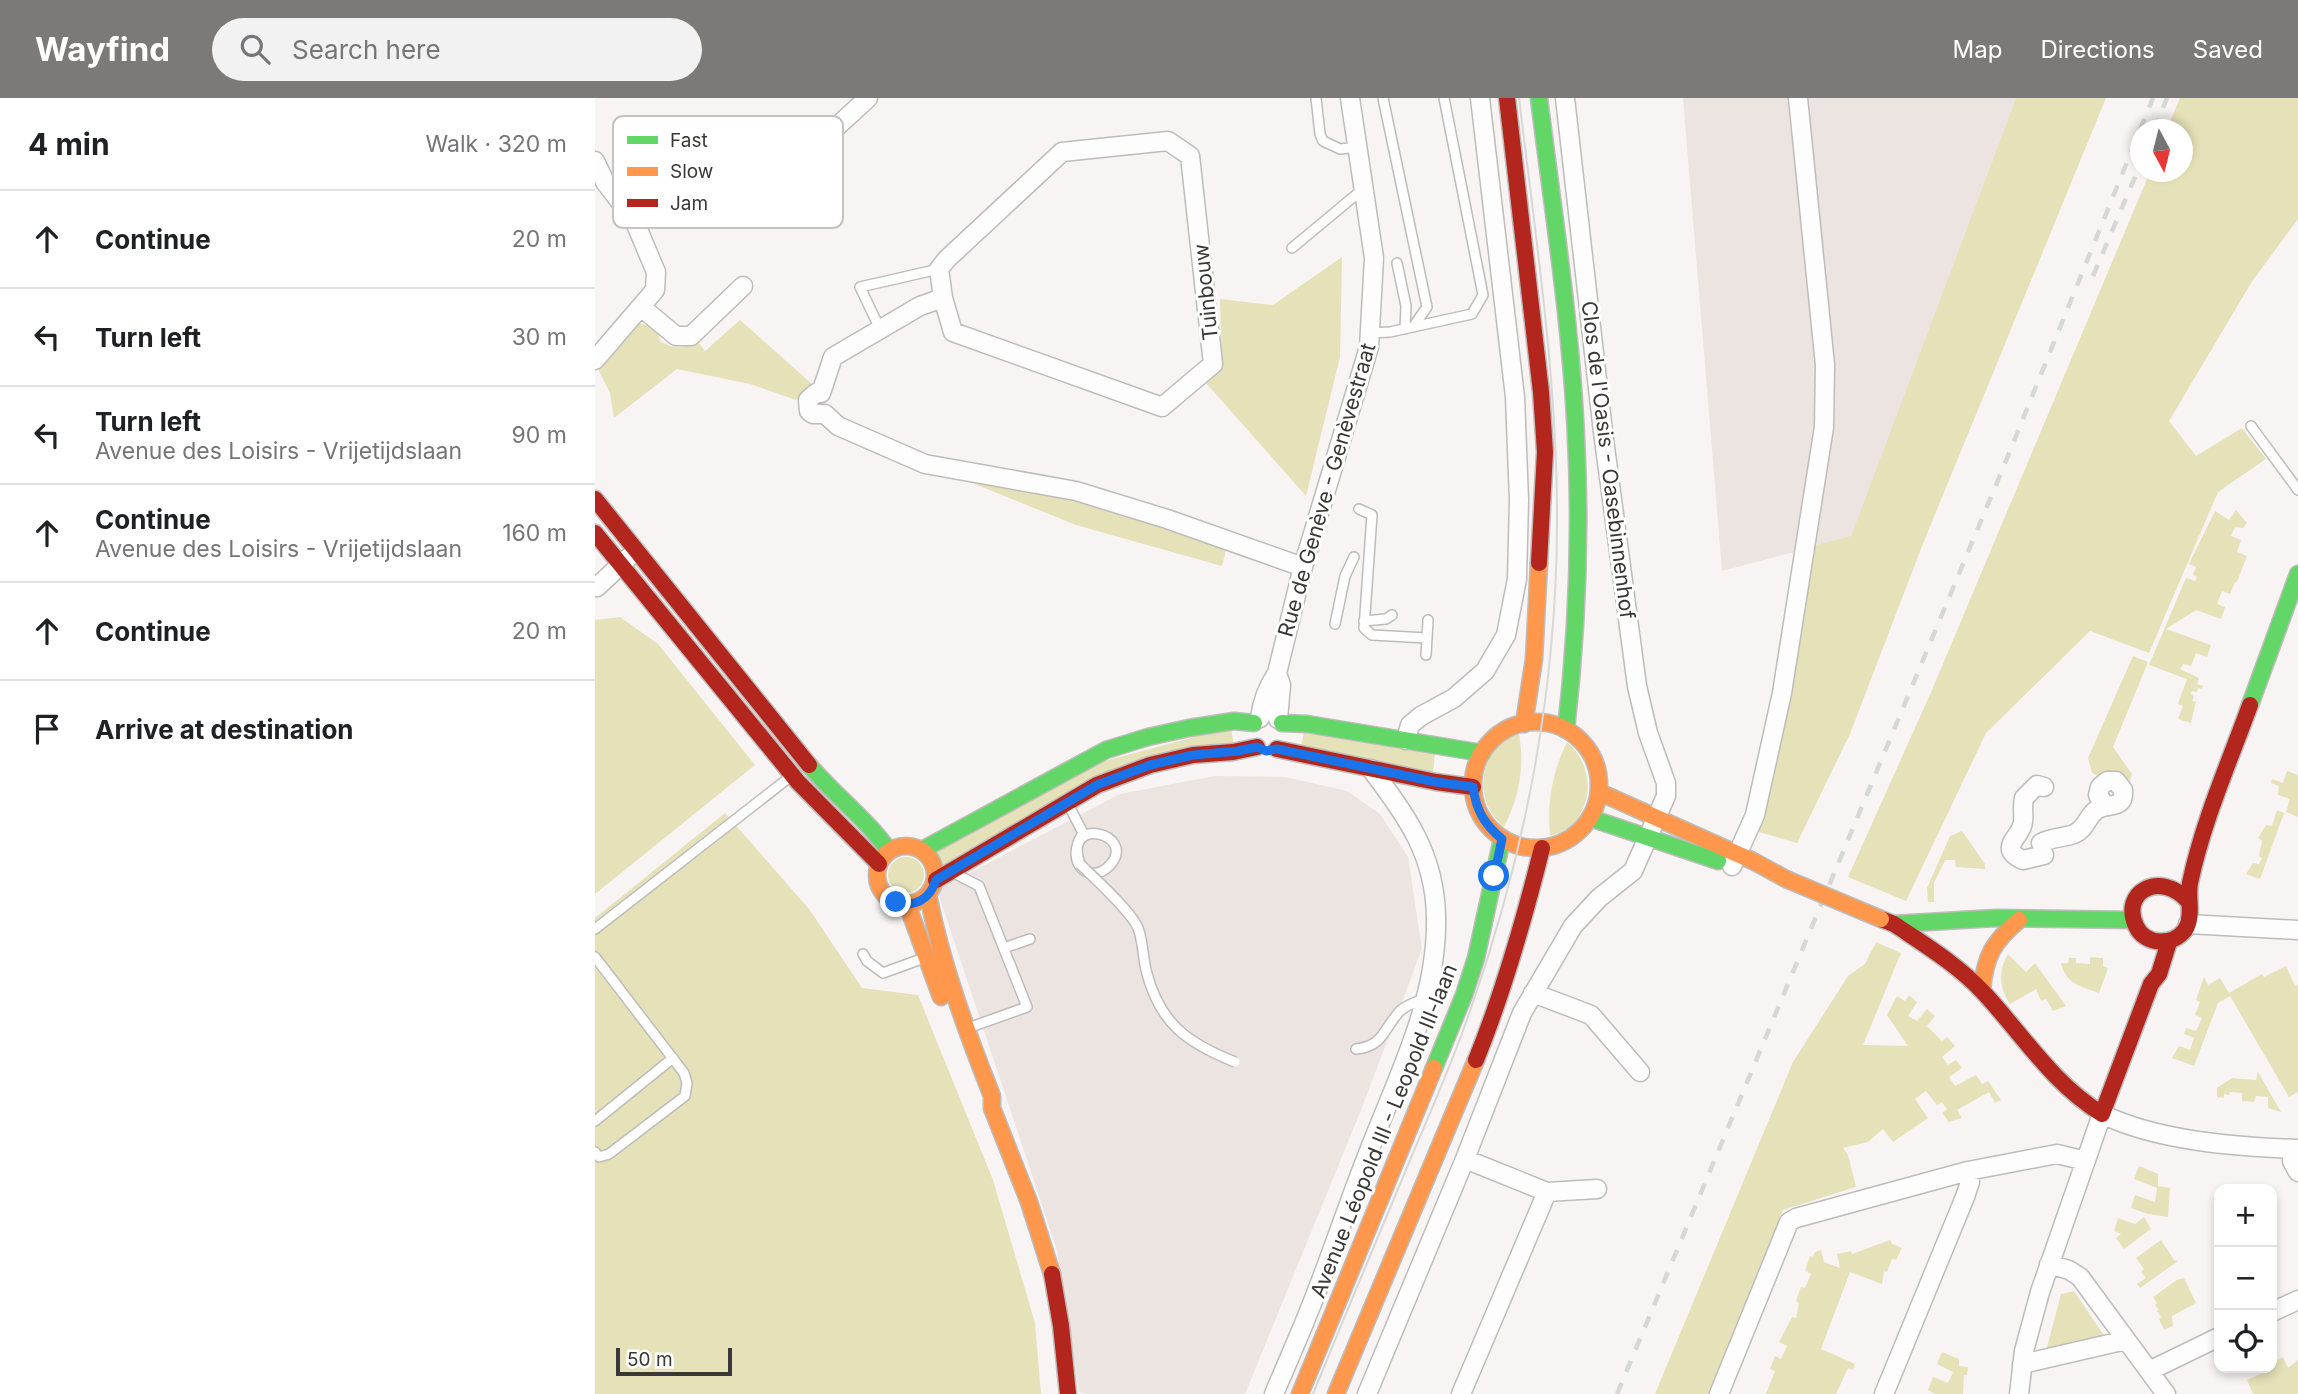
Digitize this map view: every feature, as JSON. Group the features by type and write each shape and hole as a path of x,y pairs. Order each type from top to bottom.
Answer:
{"street":[{"name":"Rue de Genève - Genèvestraat","path":"1269,721 1281,705 1281,685 1277,673 1303,567 1369,347 1374,258 1350,98"},
{"path":"1406,740 1410,725 1454,698 1485,671 1506,635 1517,579 1515,397 1480,98"},
{"path":"1507,98 1541,392 1545,452 1534,659 1524,724"},
{"path":"1539,98 1569,350 1578,484 1574,658 1566,730"},
{"name":"Clos de l'Oasis - Oasebinnenhof","path":"1367,1394 1465,1159 1522,1013 1573,926 1599,898 1633,871 1666,796 1666,783 1636,686 1603,432 1565,98"},
{"path":"1735,860 1755,815 1782,693 1823,427 1825,365 1798,98"},
{"path":"840,116 854,102"},
{"name":"Tuinbouw","path":"1168,141 1191,156 1213,364 1162,407 953,332 943,298 939,269 1062,152 1168,141"},
{"path":"595,161 613,192"},
{"path":"595,360 655,290 656,272 637,228"},
{"path":"641,307 676,336 691,336 743,286"},
{"path":"943,298 920,306 833,357 821,393 811,396 807,405 813,414 825,414 838,426 925,464 1076,491 1167,519 1303,567"},
{"path":"595,499 829,789 878,835 889,851"},
{"path":"595,533 793,775 879,864"},
{"path":"596,589 636,552"},
{"path":"2205,830 2177,868 2161,884 2144,890 2134,904 2133,920 2140,933 2152,941 2169,942 2181,935 2188,924 2190,886 2205,830 2298,574"},
{"path":"922,850 1106,750 1189,728 1234,721 1269,721 1482,753"},
{"path":"1257,747 1250,733 1269,721"},
{"path":"1269,721 1286,734 1282,745 1277,749"},
{"path":"1524,724 1550,724 1566,730 1581,741 1592,756 1598,773 1599,792 1590,818 1581,830 1556,845 1542,848 1518,846 1502,839 1490,829 1475,802 1475,769 1482,753 1493,740 1507,730 1524,724"},
{"path":"936,880 933,863 922,850 906,845 889,851 879,864 878,882 882,892 891,900 907,904 919,902 928,895 936,880 1097,785 1150,765 1193,755 1257,747 1266,751 1277,749 1473,787"},
{"path":"1274,1394 1314,1300 1420,1020 1435,945 1436,916 1431,880 1416,833 1403,810 1371,769"},
{"path":"2044,787 2037,785 2024,798 2023,824 2011,843 2013,853 2022,860 2043,849 2055,837 2075,834 2084,827 2096,810 2105,806"},
{"path":"1599,792 1657,817 1735,860"},
{"path":"1590,818 1647,838 1735,860 1887,921 1982,990 2057,1079 2084,1104 2121,1123 2183,1138 2295,1149 2292,1161 2298,1172"},
{"name":"Avenue Léopold III - Leopold III-laan","path":"1300,1394 1464,995 1476,958 1502,839"},
{"path":"1336,1394 1492,1021 1517,946 1542,848"},
{"path":"2161,884 2180,891 2188,901"},
{"path":"928,895 937,935 966,1028 992,1096 992,1108 1028,1198 1048,1263 1065,1353 1068,1394"},
{"path":"907,904 970,1071 983,1099 992,1108"},
{"path":"1982,990 1983,965 1998,936 2019,919"},
{"path":"1887,921 2133,920"},
{"path":"2188,924 2298,930"},
{"path":"2151,984 2152,941"},
{"path":"2018,1394 2024,1351 2049,1264 2102,1114 2151,984 2159,974 2169,942"},
{"path":"1533,993 1591,1015 1640,1072"},
{"path":"1719,1394 1789,1222 1968,1171 2057,1154 2086,1161"},
{"path":"1465,1159 1547,1192 1597,1189"},
{"path":"1884,1394 1965,1197 1970,1182 1968,1171"},
{"path":"1461,1394 1547,1192"},
{"path":"2049,1264 2070,1270 2080,1277 2166,1394"},
{"path":"2276,1310 2298,1300"},
{"path":"2149,1371 2214,1339"},
{"path":"2022,1364 2126,1340"}],"lane":[{"path":"1316,98 1324,141 1340,149 1359,147"},
{"path":"1383,98 1427,307 1409,328"},
{"path":"1370,333 1409,328 1472,314 1483,295 1444,98"},
{"path":"1292,248 1363,189"},
{"path":"1397,263 1409,328"},
{"path":"880,330 860,287 939,269"},
{"path":"2251,426 2298,490"},
{"path":"1359,509 1372,515 1364,628 1372,635 1427,638"},
{"path":"1335,624 1345,576 1354,557"},
{"path":"1364,621 1385,619 1392,615"},
{"path":"1426,655 1428,620"},
{"path":"595,929 793,775"},
{"path":"1067,802 1083,833 1076,844 1074,856 1080,867 1090,873 1102,871 1112,863 1115,852 1113,841 1104,834 1093,832 1085,835 1076,853 1080,864 1138,927 1154,997 1167,1019 1195,1044 1235,1062"},
{"path":"950,871 979,886 1027,1007 966,1028"},
{"path":"1004,948 1030,939"},
{"path":"863,954 867,961 883,973 925,957"},
{"path":"595,957 684,1073 687,1083 685,1096 610,1154 599,1157 595,1153"},
{"path":"1356,1049 1370,1047 1378,1042 1402,1009 1426,997"},
{"path":"595,1121 673,1058"}],"shaded area":[{"path":"1683,98 2016,98 1851,537 1722,571"},
{"path":"2016,98 2106,98 1922,546 1850,734 1797,843 1759,832 1802,549 1851,536"},
{"path":"2180,98 2298,98 2298,219 2251,283 2169,421 2196,456 2242,428 2266,459 2218,492 2149,653 2090,631 1986,733 1906,901 1848,877 1932,690 2146,182 2193,182 2193,119 2171,119"},
{"path":"1342,257 1340,357 1306,496 1206,383 1222,364 1220,299 1273,305"},
{"path":"740,320 812,384 796,400 750,384 677,369 614,418 610,393 597,367 638,323 657,328 660,341 665,344 679,347 697,341 705,351"},
{"path":"965,480 1095,504 1227,546 1222,566 1076,525"},
{"path":"2236,510 2247,523 2243,528 2235,527 2231,536 2241,540 2237,552 2247,556 2230,594 2222,591 2217,604 2225,607 2221,619 2196,610 2166,629 2211,645 2207,657 2196,653 2191,666 2183,664 2180,669 2199,678 2197,684 2203,686 2191,694 2194,696 2192,701 2196,702 2191,723 2178,719 2183,706 2178,704 2187,679 2149,665 2186,578 2195,581 2197,577 2193,575 2196,567 2189,564 2215,511 2229,520"},
{"path":"620,617 658,644 755,765 595,894 595,620"},
{"path":"2133,656 2148,662 2113,747 2132,774 2127,789 2092,773 2088,758"},
{"path":"1231,727 1234,746 1184,751 942,868 933,849 1079,768"},
{"path":"1304,731 1435,754 1433,772 1301,749"},
{"path":"1519,734 1519,782 1514,805 1504,827 1493,816 1487,803 1483,789 1484,775 1495,750"},
{"path":"1567,742 1584,767 1587,795 1576,820 1565,830 1550,836 1552,788"},
{"path":"2287,771 2298,775 2298,817 2286,812 2290,799 2278,795 2279,786 2271,783 2272,779 2283,783"},
{"path":"1215,776 1285,777 1347,791 1380,814 1408,857 1422,949 1361,1110 1245,1394 1087,1394 1079,1392 1057,1250 937,890 1120,794"},
{"path":"2277,810 2284,813 2260,879 2246,874 2253,863 2259,864 2262,858 2259,856 2262,841 2258,838 2266,825 2272,826"},
{"path":"725,813 809,909 862,988 918,995 993,1180 1035,1323 1041,1394 595,1394 595,918"},
{"path":"1962,831 1985,864 1985,869 1956,867 1955,860 1945,860 1934,883 1934,902 1928,902 1927,888 1950,836"},
{"path":"906,857 919,862 924,875 919,888 906,893 893,888 888,875 893,862"},
{"path":"1876,942 1901,953 1863,1045 1908,1046 1887,1015 1897,996 1905,1001 1909,995 1917,1002 1908,1016 1917,1021 1927,1009 1935,1016 1927,1026 1942,1041 1947,1037 1955,1046 1942,1057 1948,1065 1956,1060 1962,1068 1949,1077 1955,1086 1976,1075 1982,1084 1988,1081 2001,1100 1995,1103 1989,1092 1957,1110 1962,1118 1949,1122 1942,1113 1947,1109 1942,1102 1937,1105 1926,1091 1915,1099 1928,1118 1893,1142 1883,1129 1868,1142 1843,1148 1848,1155 1856,1187 1783,1210 1709,1394 1655,1394 1793,1062 1848,976 1865,964"},
{"path":"2008,954 2026,972 2035,963 2066,1006 2053,1011 2046,999 2041,1001 2036,989 2010,1004 2001,979"},
{"path":"2090,957 2103,958 2103,966 2108,968 2099,993 2070,980 2061,963 2068,963 2069,958 2076,958 2076,963 2090,964"},
{"path":"2286,966 2295,986 2298,985 2298,1092 2289,1097 2230,996 2218,1003 2194,1066 2172,1058 2179,1046 2190,1050 2194,1038 2184,1034 2186,1028 2196,1031 2202,1018 2195,1015 2200,1002 2196,1000 2204,977 2208,985 2220,978 2229,993 2262,974 2264,977"},
{"path":"2258,1072 2281,1112 2268,1108 2268,1097 2256,1096 2254,1102 2242,1101 2242,1093 2230,1092 2229,1095 2224,1094 2224,1098 2217,1097 2217,1088 2232,1078 2256,1080"},
{"path":"2139,1166 2158,1174 2158,1186 2170,1188 2168,1217 2131,1208 2135,1195 2155,1202 2157,1188 2134,1179"},
{"path":"2144,1217 2151,1229 2124,1249 2116,1238 2121,1234 2114,1231 2118,1218 2135,1224"},
{"path":"1890,1240 1892,1244 1902,1248 1896,1260 1892,1259 1887,1272 1884,1271 1882,1284 1850,1272 1821,1349 1855,1364 1853,1370 1848,1368 1836,1394 1766,1394 1775,1371 1770,1369 1775,1356 1781,1359 1787,1346 1779,1342 1792,1317 1796,1318 1799,1303 1796,1301 1801,1287 1805,1288 1811,1274 1805,1271 1810,1256 1813,1257 1815,1252 1821,1250 1824,1262 1840,1268 1837,1254 1851,1251 1852,1254"},
{"path":"2161,1240 2174,1260 2178,1261 2140,1288 2137,1284 2146,1278 2141,1272 2144,1269 2136,1258"},
{"path":"2184,1278 2196,1303 2172,1316 2173,1326 2164,1330 2153,1297"},
{"path":"2074,1291 2107,1340 2046,1351 2061,1294"},
{"path":"1942,1352 1959,1359 1959,1366 1968,1367 1967,1375 1964,1375 1963,1394 1935,1394 1928,1390 1933,1377 1948,1383 1953,1372 1937,1364"},
{"path":"2283,1357 2288,1368 2298,1360 2298,1394 2253,1394 2247,1380 2262,1373 2277,1373 2277,1360"}],"tram line":[{"path":"1313,1394 1471,1008 1490,950 1522,831 1544,710 1555,588 1557,527 1554,419 1545,312 1519,98"}],"railway":[{"path":"1617,1394 2001,473 2153,98"},
{"path":"2158,119 2167,98"},
{"path":"2093,276 2133,182"}],"traffic: fast":[{"path":"1539,98 1566,310 1576,437 1577,584 1566,730"},
{"path":"2250,705 2298,574"},
{"path":"922,850 1106,750 1189,728 1234,721 1254,723"},
{"path":"1282,723 1307,724 1482,753"},
{"path":"809,765 871,828 889,851"},
{"path":"1590,818 1718,861"},
{"path":"1434,1068 1476,958 1502,839"},
{"path":"1894,924 1996,918 2133,920"}],"traffic: slow":[{"path":"1524,724 1534,659 1539,563"},
{"path":"1536,722 1560,727 1580,741 1594,761 1599,785 1594,809 1580,829 1560,843 1536,848 1512,843 1492,829 1478,809 1473,785 1478,761 1492,741 1512,727 1536,722"},
{"path":"1599,792 1753,861 1786,879"},
{"path":"900,846 912,846 922,850 931,859 935,875 935,881 927,896 912,904 900,904 890,900 881,891 877,881 877,869 881,859 890,850 900,846"},
{"path":"1786,879 1881,919"},
{"path":"928,895 955,997 992,1096 992,1108 1029,1202 1052,1274"},
{"path":"907,904 941,997"},
{"path":"1982,990 1985,968 1992,950 2019,920"},
{"path":"1336,1394 1476,1060"},
{"path":"1300,1394 1434,1068"}],"traffic: jam":[{"path":"1507,98 1541,392 1545,452 1539,563"},
{"path":"595,499 809,765"},
{"path":"595,533 798,782 879,864"},
{"path":"2188,901 2166,887 2145,889 2133,903 2132,914 2136,926 2140,933 2159,942 2174,939 2188,925 2189,889 2195,860 2250,705"},
{"path":"936,880 1097,785 1150,765 1193,755 1257,747"},
{"path":"1277,749 1436,782 1473,787"},
{"path":"1476,1060 1513,955 1542,848"},
{"path":"1881,919 1894,924 1963,973 1983,992 2053,1073 2084,1102 2102,1114 2151,984 2159,974 2169,942"},
{"path":"1052,1274 1068,1394"}],"route":[{"path":"896,902 913,904 924,899 932,891 936,880 1097,785 1150,765 1193,755 1257,747 1266,751 1277,749 1436,782 1473,787 1481,816 1490,829 1502,839 1494,876"}]}
